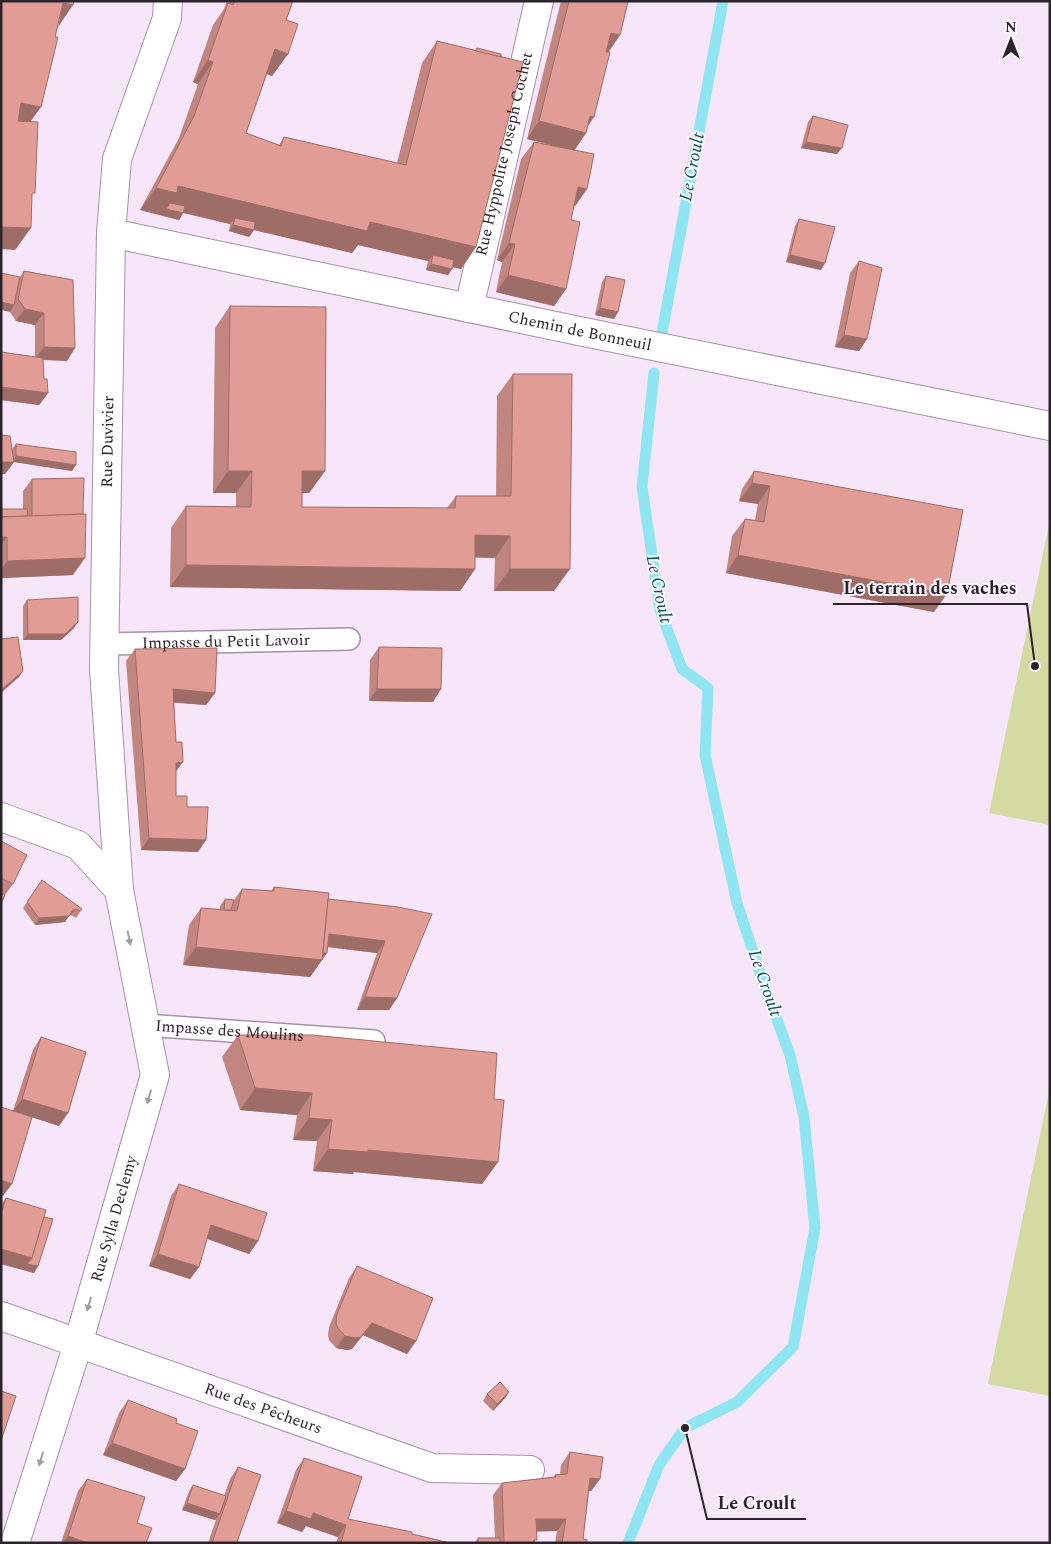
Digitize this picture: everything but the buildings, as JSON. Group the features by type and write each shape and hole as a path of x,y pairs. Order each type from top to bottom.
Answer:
{"street":[{"name":"Rue Duvivier","path":"119,890 104,669 111,233 117,159 167,18 168,1"},
{"name":"Rue Hyppolite Joseph Cochet","path":"469,308 538,1"},
{"name":"Chemin de Bonneuil","path":"111,233 1050,426"},
{"path":"1,817 78,845 119,890"},
{"name":"Rue Sylla Declemy","path":"15,1543 78,1344 155,1075 119,890"},
{"name":"Rue des Pêcheurs","path":"1,1316 432,1468 530,1470"}],"lane":[{"name":"Impasse du Petit Lavoir","path":"104,644 349,638"},
{"name":"Impasse des Moulins","path":"145,1025 374,1041"}],"green space":[{"path":"1050,520 1050,825 989,813"},
{"path":"1050,1087 1050,1396 988,1384"}],"waterway":[{"name":"Le Croult","path":"662,333 723,1"},
{"name":"Le Croult","path":"628,1543 659,1465 685,1428 737,1402 793,1347 815,1228 804,1117 790,1055 737,903 705,755 708,688 682,669 660,610 642,487 654,373"}],"place":[{"name":"Le terrain des vaches","path":"1035,666"},
{"name":"Le Croult","path":"685,1428"}]}
